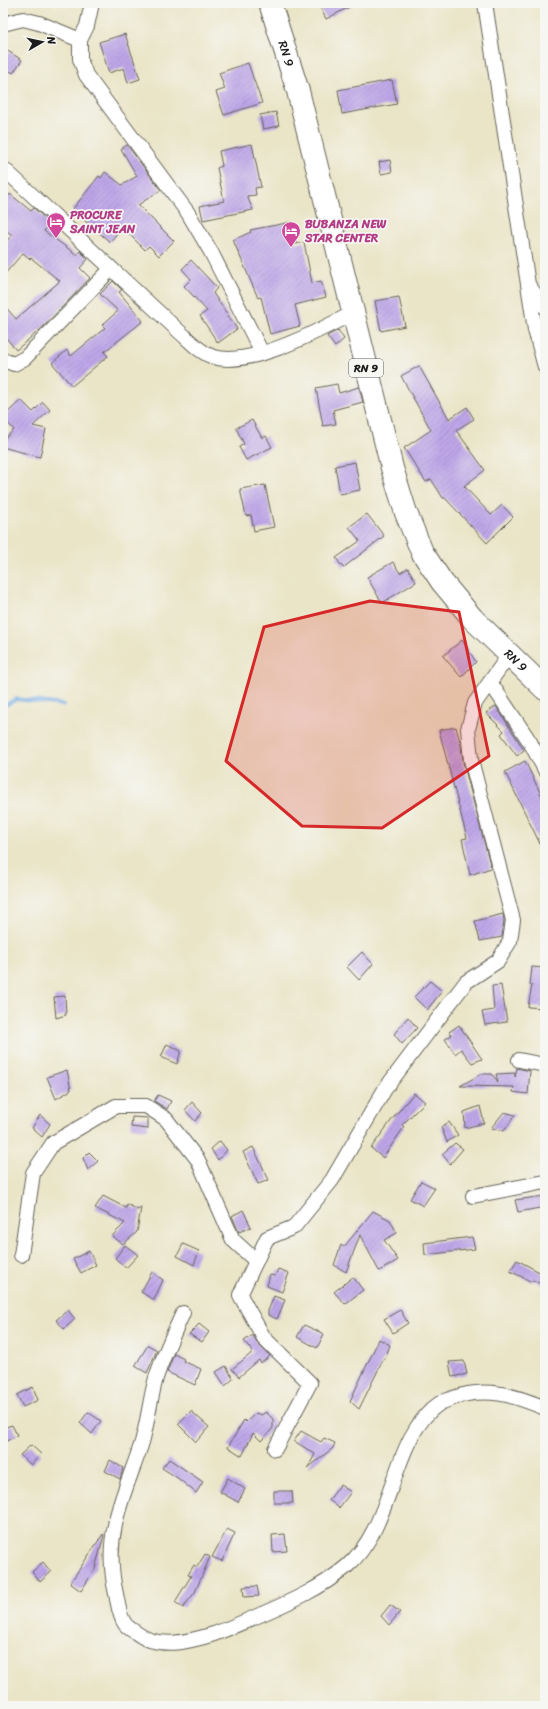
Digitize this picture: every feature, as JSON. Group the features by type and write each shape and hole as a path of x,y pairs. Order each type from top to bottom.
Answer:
{"main road":[{"name":"RN 9","path":"270,3 298,91 392,468 406,513 422,552 442,582 509,655 545,689"}],"street":[{"path":"92,3 87,26 80,40 80,59 86,75 188,214 220,270 262,353"},
{"path":"485,3 535,330 545,367"},
{"path":"3,24 24,19 39,23 80,40"},
{"path":"3,168 192,343 213,357 228,359 244,358 262,353 303,337 353,313"},
{"path":"3,360 14,364 25,358 112,269"},
{"path":"528,284 545,307"},
{"path":"275,1449 310,1383 264,1338 240,1295 267,1238 294,1227 332,1180 386,1089 466,982 498,961 510,941 513,920 471,760 468,729 475,704 509,655"},
{"path":"490,682 530,742 545,770"},
{"path":"519,1060 545,1065"},
{"path":"21,1255 33,1173 53,1143 116,1106 146,1106 166,1119 198,1160 233,1240 256,1261"},
{"path":"473,1196 545,1182"},
{"path":"183,1313 164,1355 156,1380 145,1430 115,1524 112,1550 114,1584 125,1624 143,1638 153,1641 165,1644 188,1642 225,1630 298,1598 324,1584 348,1566 369,1540 384,1510 405,1452 422,1421 441,1403 467,1393 493,1391 524,1399 545,1408"}],"highlighted area":[{"path":"370,601 459,612 489,756 382,828 302,826 226,761 264,627"}],"building":[{"path":"318,3 357,3 326,19"},
{"path":"125,34 140,79 128,83 124,68 109,73 99,42"},
{"path":"3,48 22,60 13,73 3,67"},
{"path":"248,63 262,103 224,115 216,92 225,89 219,73"},
{"path":"392,80 397,104 342,114 338,90"},
{"path":"276,112 279,126 263,129 260,115"},
{"path":"252,144 261,187 255,188 256,195 247,196 253,210 203,220 200,206 224,201 217,168 222,166 219,151"},
{"path":"127,145 161,190 138,205 174,241 159,256 149,246 145,250 122,227 110,242 72,210 99,176 101,178 105,172 122,185 137,176 121,149"},
{"path":"390,160 392,172 381,174 379,162"},
{"path":"10,194 31,211 34,208 50,223 44,231 77,255 80,251 88,259 80,268 90,278 42,328 16,350 3,334 3,304 16,319 60,281 23,253 3,276 3,245 12,235 3,228 3,203"},
{"path":"292,222 296,244 304,242 312,283 321,281 326,297 295,305 300,326 270,334 261,297 258,298 233,240 251,232 250,230"},
{"path":"191,260 217,288 213,293 237,329 218,343 200,316 207,311 184,286 191,279 182,269"},
{"path":"113,281 122,290 119,292 143,321 104,352 108,356 72,386 52,363 67,350 71,356 105,328 102,325 118,311 100,294"},
{"path":"399,297 405,326 381,331 375,301"},
{"path":"338,330 344,339 335,347 327,336"},
{"path":"419,366 449,419 467,407 474,419 456,430 485,470 464,486 491,515 502,505 513,517 487,543 445,498 443,498 431,479 426,482 404,448 431,430 401,376"},
{"path":"337,384 339,393 359,387 363,402 333,410 336,424 323,426 316,388"},
{"path":"21,400 33,412 43,402 50,410 33,426 46,429 40,457 6,448 3,445 3,440 14,430 3,417"},
{"path":"252,420 262,438 266,436 272,447 246,460 239,447 244,444 236,428"},
{"path":"355,462 360,490 340,494 335,466"},
{"path":"265,485 274,527 254,531 251,515 246,516 240,489"},
{"path":"367,514 384,536 343,568 336,558 360,541 349,527"},
{"path":"393,562 400,573 408,568 416,582 382,603 367,577"},
{"path":"462,640 476,662 461,677 443,656"},
{"path":"496,706 524,750 517,756 501,734 504,731 486,713"},
{"path":"456,727 463,762 491,868 470,875 462,839 467,838 439,730"},
{"path":"525,761 545,803 545,854 505,772"},
{"path":"503,914 504,920 502,937 480,941 475,921"},
{"path":"362,952 373,964 359,980 347,967"},
{"path":"532,967 545,968 545,1008 528,1007 532,985 530,985"},
{"path":"430,981 442,991 427,1010 414,997"},
{"path":"501,985 507,1022 485,1025 482,1012 494,1010 492,986"},
{"path":"65,996 66,1015 56,1018 54,997"},
{"path":"408,1017 417,1028 402,1044 394,1034"},
{"path":"459,1025 482,1059 472,1063 461,1049 455,1054 445,1039 452,1035 449,1032"},
{"path":"167,1044 181,1051 177,1064 161,1057"},
{"path":"517,1068 530,1071 528,1094 513,1092 514,1087 460,1086 481,1074 492,1074 498,1082 496,1074 515,1073 515,1077"},
{"path":"67,1070 71,1090 56,1099 47,1077"},
{"path":"414,1093 425,1102 402,1125 404,1127 383,1158 371,1148"},
{"path":"158,1095 171,1101 167,1109 154,1101"},
{"path":"192,1102 202,1113 195,1121 185,1110"},
{"path":"480,1106 484,1123 465,1128 464,1112"},
{"path":"504,1112 515,1115 504,1131 491,1128"},
{"path":"40,1115 50,1124 42,1137 32,1128"},
{"path":"132,1117 148,1118 148,1129 131,1127"},
{"path":"449,1122 458,1135 447,1142 441,1127"},
{"path":"220,1141 227,1150 218,1160 211,1149"},
{"path":"455,1143 463,1149 450,1164 442,1154"},
{"path":"253,1147 269,1180 258,1184 243,1152"},
{"path":"89,1152 98,1161 88,1170 83,1158"},
{"path":"421,1181 435,1188 423,1206 410,1199"},
{"path":"103,1196 126,1208 127,1204 138,1210 141,1207 137,1232 123,1244 112,1236 125,1223 95,1208"},
{"path":"545,1196 545,1207 518,1212 515,1200"},
{"path":"243,1210 251,1227 239,1232 232,1216"},
{"path":"373,1211 390,1220 397,1233 384,1240 398,1260 379,1271 360,1235 346,1272 334,1265 341,1245 344,1247"},
{"path":"472,1237 475,1249 425,1255 424,1243"},
{"path":"183,1244 199,1251 194,1265 177,1256"},
{"path":"125,1245 138,1255 126,1268 115,1258"},
{"path":"89,1251 96,1265 81,1273 73,1259"},
{"path":"517,1260 545,1275 545,1286 533,1280 532,1282 510,1271"},
{"path":"278,1269 289,1273 282,1292 267,1286 270,1275 275,1276"},
{"path":"152,1272 163,1280 154,1300 141,1292"},
{"path":"353,1277 363,1290 345,1304 334,1292"},
{"path":"274,1296 285,1300 277,1319 268,1315 268,1311"},
{"path":"68,1310 75,1319 64,1329 56,1320"},
{"path":"400,1310 408,1323 393,1333 384,1319"},
{"path":"199,1324 209,1332 202,1342 189,1334"},
{"path":"304,1325 324,1334 317,1348 297,1337"},
{"path":"253,1335 258,1344 270,1356 261,1363 259,1360 239,1377 232,1369 253,1352 244,1341"},
{"path":"379,1339 390,1345 385,1359 384,1358 359,1409 350,1401"},
{"path":"148,1345 157,1350 147,1373 135,1366"},
{"path":"174,1354 184,1359 183,1361 201,1369 195,1385 167,1372"},
{"path":"464,1361 467,1374 452,1377 449,1362"},
{"path":"226,1366 233,1379 225,1386 216,1372"},
{"path":"33,1387 38,1400 23,1407 17,1395"},
{"path":"191,1411 209,1427 196,1442 178,1424"},
{"path":"88,1412 101,1421 92,1434 80,1423"},
{"path":"266,1412 273,1419 273,1428 261,1441 253,1433 242,1456 228,1447 244,1420 246,1422 256,1413 261,1415"},
{"path":"12,1425 17,1435 3,1443 3,1428"},
{"path":"301,1431 321,1442 324,1438 335,1443 333,1448 308,1468 315,1454 294,1441"},
{"path":"31,1445 41,1454 31,1465 20,1455"},
{"path":"169,1459 203,1482 196,1493 179,1479 162,1468"},
{"path":"110,1460 123,1468 120,1479 105,1471"},
{"path":"228,1478 245,1489 238,1502 220,1492"},
{"path":"340,1485 351,1492 339,1508 329,1500"},
{"path":"274,1491 292,1491 293,1503 274,1503"},
{"path":"227,1529 235,1533 222,1561 212,1557"},
{"path":"103,1534 95,1569 81,1591 70,1583"},
{"path":"285,1534 287,1551 273,1552 272,1535"},
{"path":"205,1554 210,1557 195,1592 183,1608 175,1602 191,1576 188,1575 194,1565 197,1567"},
{"path":"43,1562 51,1572 40,1582 32,1572"},
{"path":"257,1586 259,1596 244,1597 243,1587"},
{"path":"390,1605 400,1612 389,1625 381,1616"}],"waterway":[{"path":"3,706 17,699 63,705"}],"place":[{"name":"PROCURE SAINT JEAN","path":"56,239"},
{"name":"BUBANZA NEW STAR CENTER","path":"291,248"}]}
